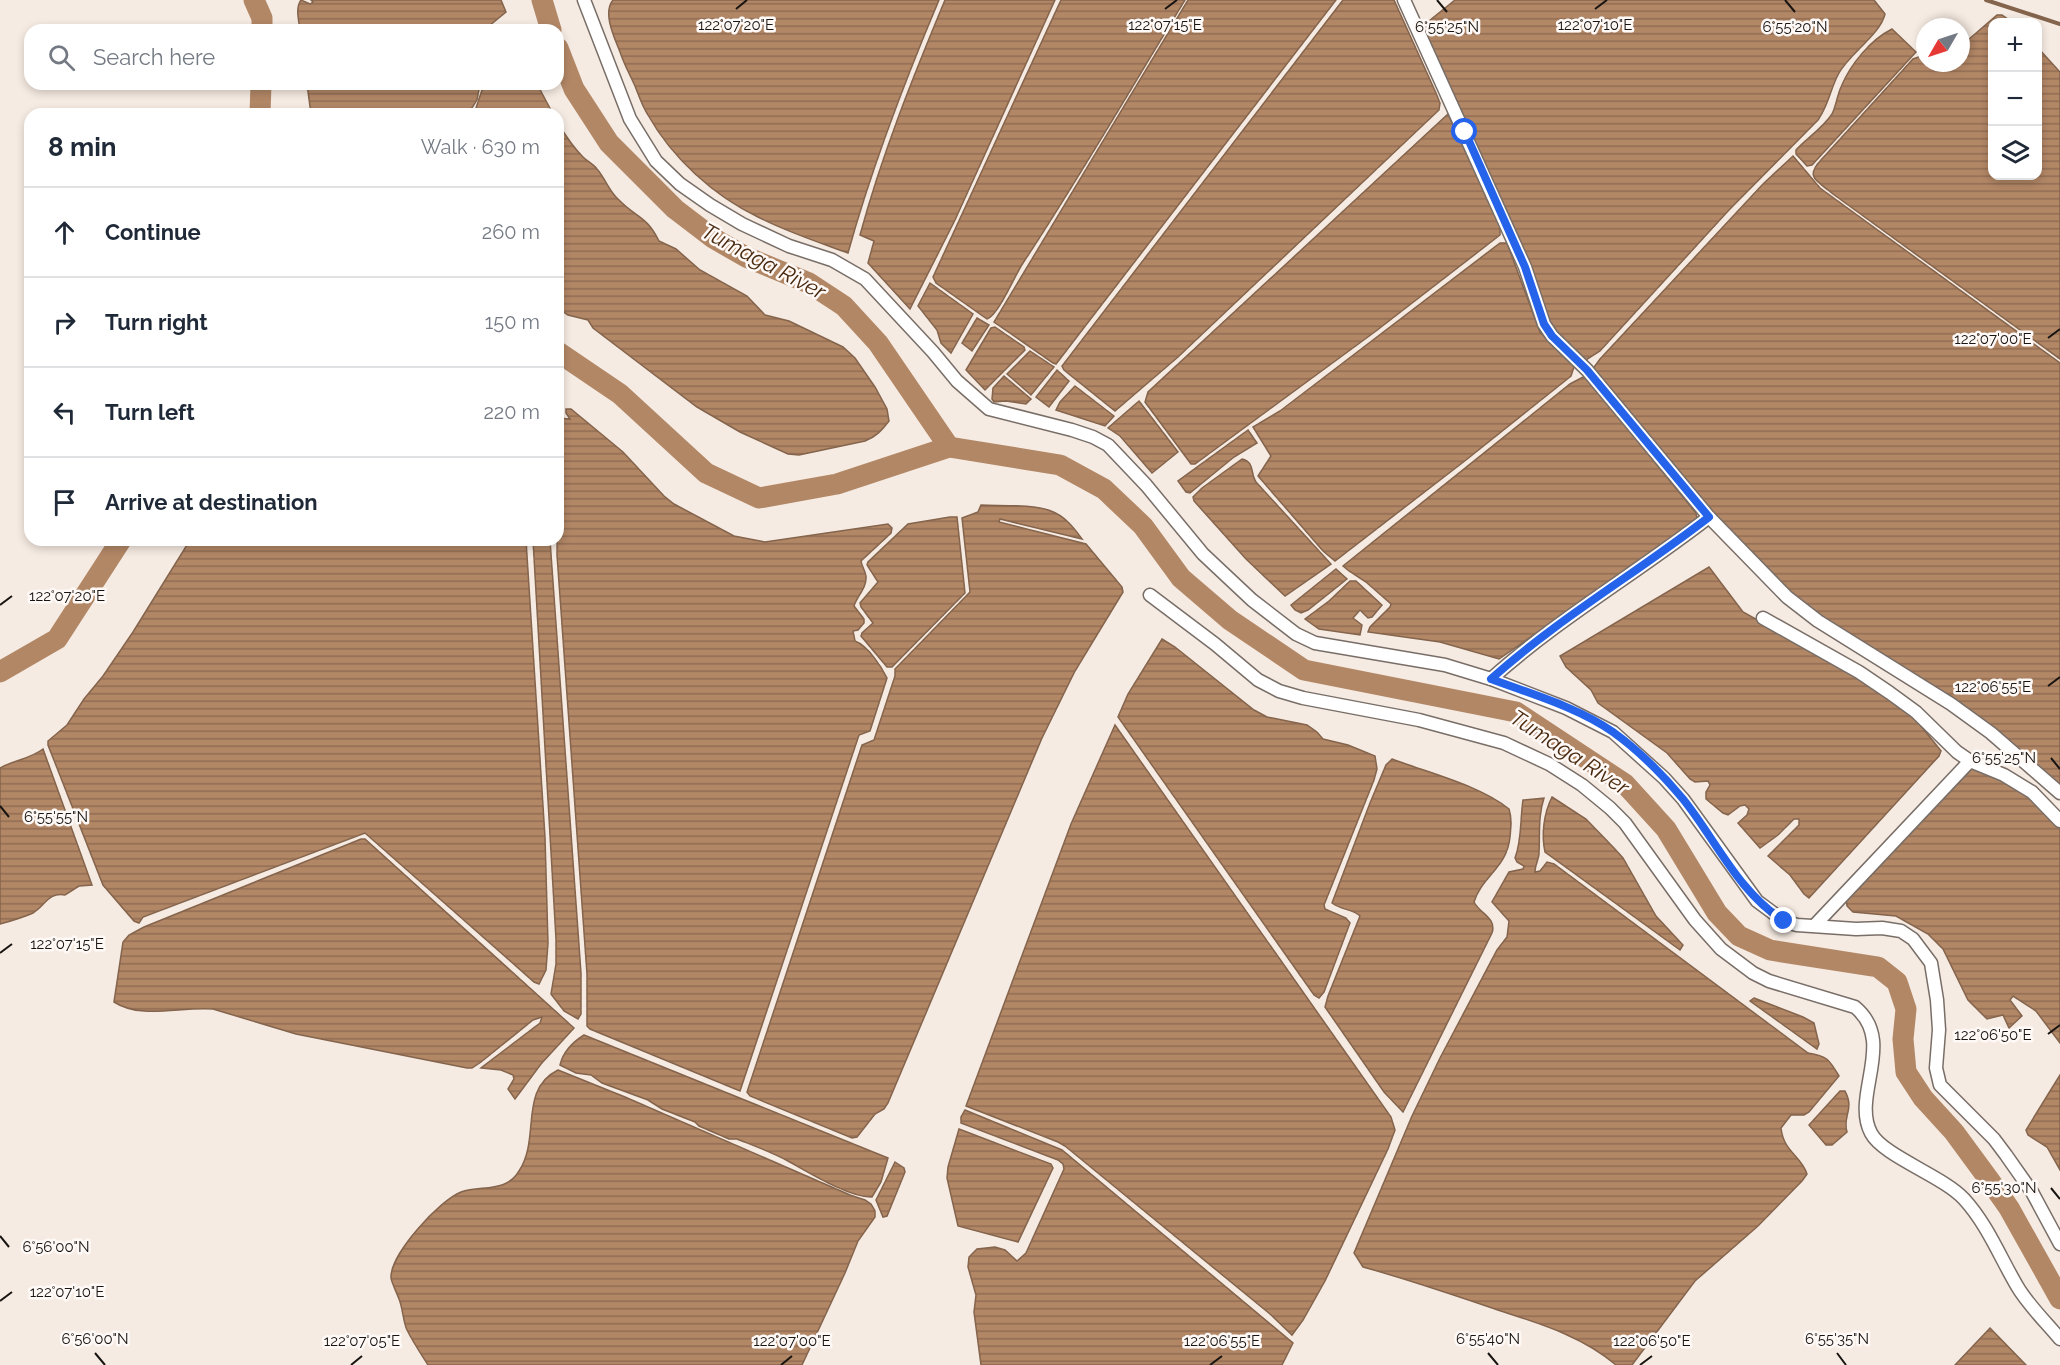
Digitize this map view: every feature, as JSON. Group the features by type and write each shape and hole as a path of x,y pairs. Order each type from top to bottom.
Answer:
{"street":[{"path":"584,0 630,119 656,161 680,184 742,224 789,246 832,260 865,279 957,381 989,409 1072,430 1108,445 1146,485 1203,554 1252,600 1296,634 1315,643 1445,665 1491,679 1566,708 1613,732 1664,778 1683,799 1757,902 1784,921 1797,925 1856,929 1882,928 1901,931 1912,939 1931,963 1940,1030 1936,1068 1940,1085 2007,1155 2032,1192 2060,1244"},
{"path":"1404,0 1525,267 1544,324 1552,336 1587,370 1709,517 1787,597 1818,621 1951,704 1990,733 2060,793"},
{"path":"1491,679 1563,619 1671,546 1709,517"},
{"path":"1150,595 1258,680 1279,691 1419,720 1504,743 1549,764 1582,785 1624,823 1695,920 1721,949 1753,973 1768,981 1855,1007 1864,1014 1874,1036 1867,1118 1871,1134 1904,1159 1943,1181 1964,1198 2018,1288 2060,1339"},
{"path":"1763,618 1859,672 1890,693 1916,712 1956,752 1970,761 2004,775 2032,792 2060,821"},
{"path":"1815,925 1970,761"}],"shaded area":[{"path":"301,0 310,4 313,2 311,0 501,0 506,12 491,24 299,24"},
{"path":"613,0 939,0 889,125 848,253 758,217 710,187 682,161 646,112 623,61 609,19 610,5"},
{"path":"945,0 1055,0 955,220 910,309 868,263 874,241 860,235 888,145"},
{"path":"1061,0 1185,0 1023,263 1001,303 987,319 936,283 933,277"},
{"path":"1188,0 1336,0 1056,364 1053,363 994,322"},
{"path":"1343,0 1394,0 1436,93 1440,103 1439,110 1178,357 1115,411 1062,366"},
{"path":"1455,0 1874,0 1885,14 1871,37 1839,73 1825,109 1818,120 1729,210 1600,351 1586,360 1580,358 1556,339 1421,31 1424,25"},
{"path":"2002,15 2006,18 1994,18"},
{"path":"1988,23 1988,180 2042,180 2042,52 2060,72 2060,359 1833,194 1813,175 1821,160 1913,59 1916,58 1916,72 1970,72 1970,38"},
{"path":"1892,29 1916,52 1812,165 1807,166 1796,154 1796,150 1832,114 1840,90 1855,62"},
{"path":"308,90 479,90 477,100 472,108 310,108"},
{"path":"482,90 540,90 550,108 476,108"},
{"path":"1448,114 1500,226 1500,235 1376,331 1195,464 1191,464 1145,402 1148,392"},
{"path":"564,133 583,157 600,173 615,196 650,226 659,241 676,249 700,270 747,296 765,315 789,321 843,347 855,358 875,387 887,409 889,421 865,441 799,455 788,454 740,432 697,407 593,328 588,320 564,312"},
{"path":"1793,156 1820,188 2060,363 2060,792 2016,753 1836,634 1765,576 1592,370 1763,184"},
{"path":"1500,243 1507,243 1540,332 1572,362 1574,367 1571,376 1335,561 1323,551 1258,476 1271,456 1253,427 1280,411"},
{"path":"930,283 973,314 951,353 941,343 937,330 918,306"},
{"path":"977,318 989,325 972,351 962,343"},
{"path":"995,327 1025,350 985,390 966,370 991,328"},
{"path":"1030,351 1054,367 1031,395 1007,374"},
{"path":"1057,370 1069,381 1049,407 1036,397"},
{"path":"1004,376 1031,399 1026,404 994,402 993,388"},
{"path":"1585,376 1696,513 1697,518 1693,525 1499,659 1440,642 1368,632 1391,604 1343,566 1570,384"},
{"path":"1075,386 1114,416 1105,426 1056,410 1060,402"},
{"path":"1139,401 1178,452 1152,473 1120,436 1108,428"},
{"path":"566,409 571,409 623,452 674,504 734,536 765,542 888,524 892,528 891,533 861,561 866,580 854,606 864,619 864,623 858,630 853,631 855,641 878,662 887,678 870,731 859,735 740,1091 587,1026 587,974 557,555 557,546 564,546 564,418 570,419"},
{"path":"1248,430 1257,443 1234,457 1190,493 1186,492 1178,481"},
{"path":"1242,459 1251,465 1256,482 1331,564 1285,596 1246,559 1194,501 1193,497 1202,488"},
{"path":"981,505 1035,507 1061,516 1082,539 1000,519 999,522 1086,544 1122,587 1123,592 1075,671 1042,738 888,1103 884,1109 875,1114 857,1137 852,1138 750,1096 747,1092 862,745 874,740 895,676 895,669 970,592 962,518 978,512"},
{"path":"957,517 965,593 892,667 887,667 861,636 873,623 860,603 878,582 867,565 868,562 908,524"},
{"path":"186,546 526,546 545,837 548,943 546,970 539,984 365,833 143,917 139,923 134,921 103,885 48,745 48,741 67,725 133,632"},
{"path":"533,546 550,546 581,973 581,1014 578,1019 564,1011 551,994 556,964"},
{"path":"1709,567 1743,612 1852,673 1913,716 1941,751 1939,756 1809,898 1790,875 1768,856 1799,825 1799,819 1794,819 1760,848 1738,823 1747,815 1749,809 1745,805 1728,815 1723,813 1706,799 1706,792 1710,785 1708,781 1695,782 1690,779 1667,753 1598,703 1591,690 1566,667 1560,656"},
{"path":"1336,569 1347,579 1308,610 1301,613 1295,610 1291,605"},
{"path":"1350,581 1356,581 1382,605 1372,617 1368,618 1360,610 1353,618 1362,625 1360,635 1319,629 1305,619 1329,601"},
{"path":"1162,639 1254,710 1267,717 1307,725 1323,739 1348,745 1375,756 1377,769 1374,780 1324,905 1325,909 1346,918 1350,923 1324,992 1319,998 1314,995 1118,717 1128,694"},
{"path":"1115,725 1391,1117 1395,1130 1325,1281 1292,1335 1270,1314 1065,1146 966,1106 1071,824"},
{"path":"43,749 92,885 79,886 65,895 55,896 33,913 0,924 0,768"},
{"path":"1392,759 1483,793 1509,809 1511,819 1508,848 1504,857 1483,885 1474,902 1490,920 1492,933 1403,1112 1384,1092 1325,1007 1360,916 1332,903 1370,803 1386,765"},
{"path":"1966,766 2014,784 2047,813 2060,828 2060,1043 2036,1011 2013,996 2010,1000 2022,1016 2009,1028 2003,1015 1987,1019 1968,1000 1943,949 1928,934 1896,916 1853,912 1847,906 1846,898"},
{"path":"1552,797 1586,819 1623,858 1656,916 1683,945 1680,950 1545,852 1544,824"},
{"path":"1544,798 1540,818 1539,855 1535,872 1540,871 1547,862 1554,864 1808,1053 1827,1059 1839,1076 1809,1112 1804,1115 1791,1115 1781,1128 1785,1143 1801,1162 1807,1174 1802,1181 1758,1226 1695,1281 1632,1365 1616,1365 1588,1346 1543,1325 1363,1267 1354,1253 1412,1116 1440,1058 1497,950 1507,937 1509,921 1492,902 1509,872 1523,869 1524,866 1515,858 1520,837 1523,800"},
{"path":"365,839 574,1028 541,1064 515,1099 508,1089 514,1079 513,1075 501,1070 481,1068 540,1023 542,1017 533,1020 481,1062 472,1068 467,1068 296,1034 213,1009 149,1011 125,1007 114,1002 123,942 129,935"},
{"path":"1754,998 1814,1023 1819,1044 1817,1049 1750,1001"},
{"path":"584,1035 888,1158 881,1182 872,1197 852,1193 829,1184 770,1152 737,1139 729,1139 662,1109 648,1100 602,1083 591,1075 576,1073 560,1065 569,1048"},
{"path":"558,1070 871,1204 875,1217 858,1241 802,1365 428,1365 406,1326 391,1278 393,1268 407,1242 441,1205 461,1192 493,1187 507,1183 514,1178 525,1158 529,1144 534,1102 538,1090 546,1079"},
{"path":"2060,1075 2060,1170 2047,1147 2028,1135 2026,1130"},
{"path":"1840,1091 1845,1091 1848,1097 1847,1132 1832,1145 1826,1145 1809,1125"},
{"path":"965,1110 1062,1150 1293,1343 1282,1365 981,1365 974,1312 976,1295 968,1267 969,1257 977,1249 995,1247 1005,1250 1017,1261 1026,1253 1064,1169 1063,1164 1058,1160 961,1123"},
{"path":"959,1129 1051,1164 1053,1168 1018,1242 958,1226 947,1178"},
{"path":"895,1162 904,1168 905,1172 887,1216 883,1217 876,1200"},
{"path":"1990,1328 2026,1365 1955,1365"}],"waterway":[{"name":"Tumaga River","path":"254,0 262,18 262,24"},
{"name":"Tumaga River","path":"542,0 549,24"},
{"path":"1986,0 2060,24"},
{"name":"Tumaga River","path":"564,63 574,89 609,143 675,209 713,238 746,257 809,283 844,306 878,343 949,447"},
{"name":"Tumaga River","path":"260,108 261,90"},
{"name":"Tumaga River","path":"564,356 620,394 706,473 759,498 837,484 949,447 1060,465 1104,489 1143,526 1181,578 1230,620 1304,670 1516,712 1625,784 1666,829 1717,913 1739,936 1770,950 1878,967 1897,982 1906,1009 1903,1039 1906,1072 1923,1098 1954,1132 2009,1208 2060,1299"},
{"path":"0,672 57,639 117,546"}],"route":[{"path":"1465,132 1525,267 1544,324 1552,336 1587,370 1709,517 1671,546 1563,619 1491,679 1566,708 1613,732 1664,778 1683,799 1757,902 1784,921"}]}
